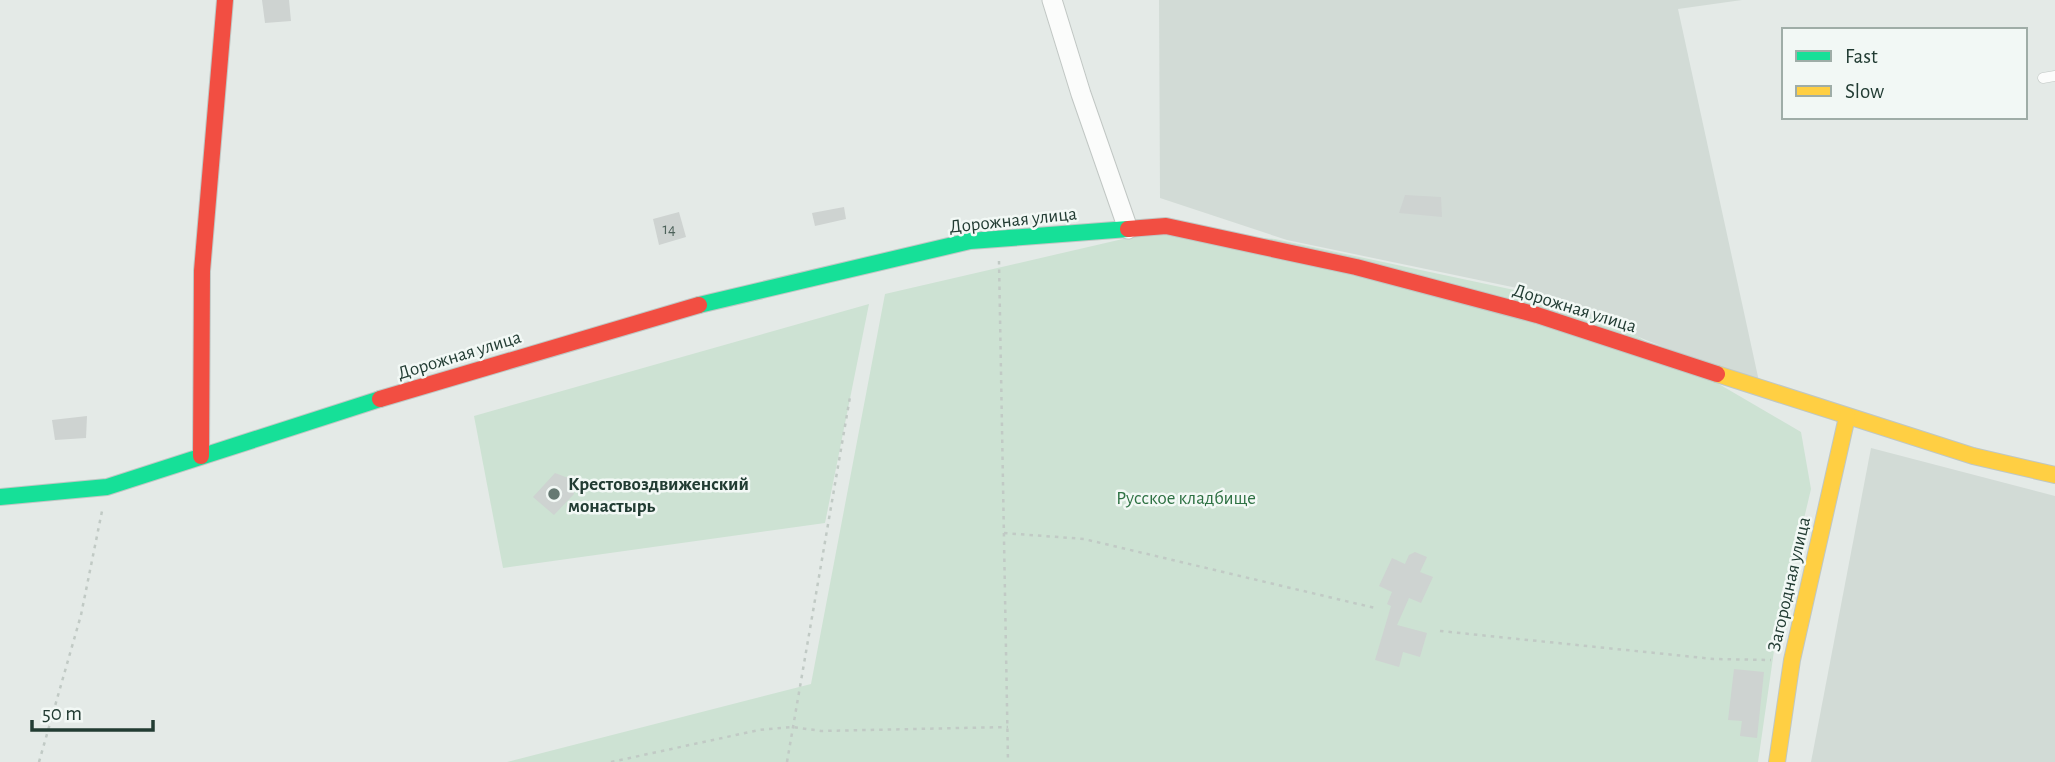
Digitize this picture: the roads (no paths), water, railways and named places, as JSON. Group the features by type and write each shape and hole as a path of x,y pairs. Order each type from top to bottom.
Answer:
{"street":[{"path":"201,456 202,271 225,0"},
{"path":"1052,0 1128,229"},
{"name":"Дорожная улица","path":"0,496 107,487 373,401 698,305 970,241 1166,226 1356,267 1537,315 1973,456 2055,475"},
{"name":"Загородная улица","path":"1777,762 1792,660 1847,417"}],"lane":[{"path":"2043,78 2055,76"}],"place":[{"name":"Крестовоздвиженский монастырь","path":"554,494"}],"park label":[{"name":"Русское кладбище","path":"1186,497"}]}
